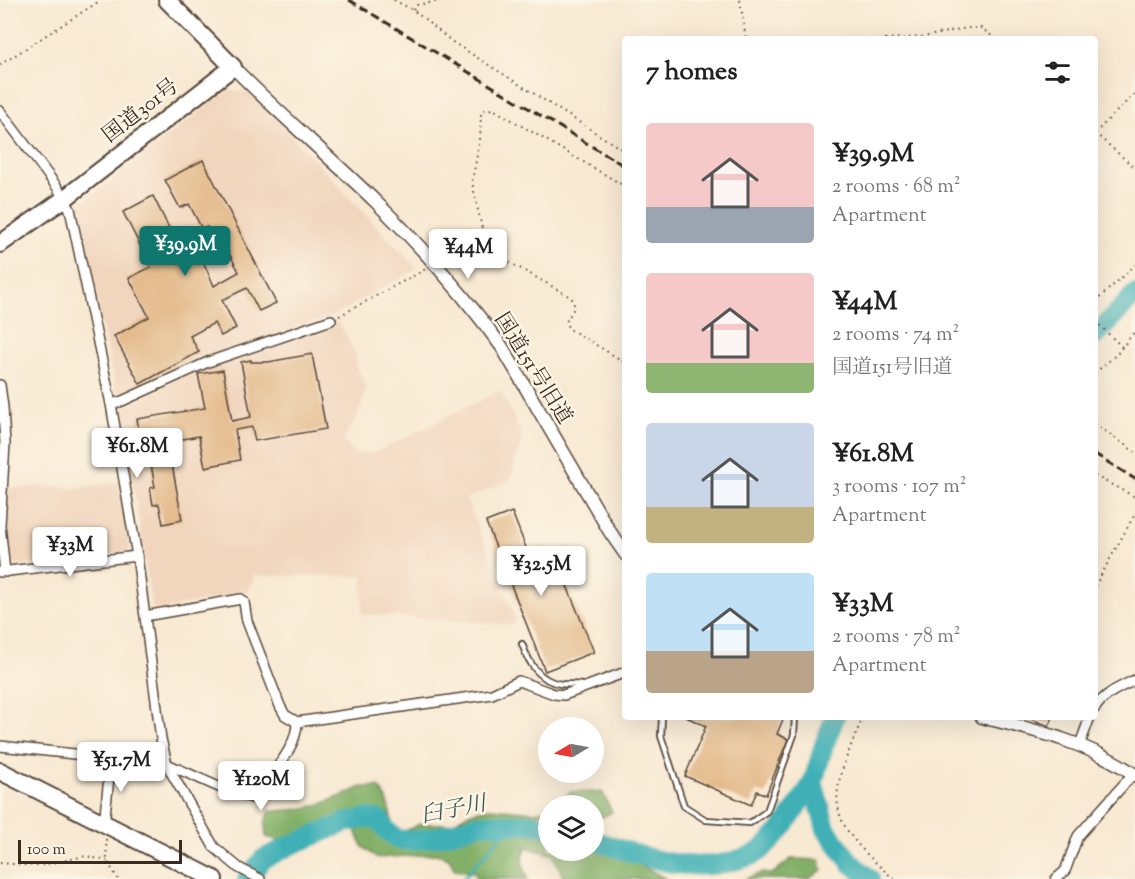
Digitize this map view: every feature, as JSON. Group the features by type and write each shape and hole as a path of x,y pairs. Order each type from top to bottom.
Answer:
{"highway":[{"path":"167,0 233,67"},
{"name":"国道301号","path":"0,244 64,199 233,67"},
{"path":"0,771 214,879"}],"street":[{"name":"国道151号旧道","path":"233,67 263,98 375,201 463,297 502,347 622,549"},
{"path":"0,111 70,209 111,404 137,556 161,739 167,764 214,847 239,868 260,879"},
{"path":"111,404 208,362 331,320"},
{"path":"0,385 4,444 0,525 3,572 137,556"},
{"path":"145,616 241,599 244,602 247,621 280,705 285,715 297,722 492,694 519,681 554,694 564,695 622,673"},
{"path":"1098,704 1119,687 1135,680"},
{"path":"993,720 1080,744 1111,759 1134,774 1078,836 1065,871 1056,879"},
{"path":"1080,744 1089,720"},
{"path":"0,746 167,764 221,788 256,799 283,759 292,742 297,722"},
{"path":"104,824 111,759"}],"lane":[{"path":"522,644 532,667 545,679 561,684 576,683 588,686"},
{"path":"662,720 661,736 684,806 706,820 750,823 767,811 794,735 795,720"}],"path":[{"path":"0,65 101,0"},
{"path":"394,0 413,10 451,41 622,149"},
{"path":"413,10 417,5 445,0"},
{"path":"740,0 746,36"},
{"path":"928,36 967,28 981,28 992,36"},
{"path":"1098,130 1135,93"},
{"path":"622,185 493,109 485,110 481,114 480,139 472,182 484,238 491,250 574,301 574,308 566,322 568,328 622,361"},
{"path":"1098,136 1135,168"},
{"path":"331,320 421,272 433,263"},
{"path":"1098,299 1135,265"},
{"path":"1098,324 1122,347"},
{"path":"1098,370 1135,331"},
{"path":"1098,426 1135,452"},
{"path":"1098,478 1135,497"},
{"path":"1098,581 1135,514"},
{"path":"862,720 839,777 836,793 838,808 843,825 855,843 894,879"},
{"path":"104,824 107,861 118,879"},
{"path":"0,862 37,866 86,856 107,861"}],"shaded area":[{"path":"226,91 249,91 417,269 328,318 187,364 122,397 116,393 77,206"},
{"path":"338,322 355,352 358,368 367,387 359,413 343,440 355,454 376,452 501,390 522,436 511,480 466,499 516,620 513,625 362,614 363,576 261,576 255,574 248,591 157,611 152,608 122,409 215,361"},
{"path":"119,482 130,551 18,566 8,558 4,522 7,488 49,486 80,488"}],"green space":[{"path":"362,787 379,787 387,799 393,827 403,832 420,824 451,824 471,812 489,808 538,812 538,851 526,847 522,862 528,879 476,879 475,872 455,870 449,858 436,854 377,858 362,846 356,830 342,819 283,841 266,837 265,824 270,811 296,810 339,798"},
{"path":"570,792 602,792 604,795 566,795"},
{"path":"604,796 612,812 604,816"},
{"path":"604,847 618,852 666,879 562,879 563,876 556,861 604,861"},
{"path":"791,859 820,860 822,870 809,879 745,879 761,873 772,874"}],"building":[{"path":"203,160 276,303 259,311 247,288 222,300 236,328 221,336 214,323 190,336 199,352 140,384 114,336 149,317 129,278 151,267 123,212 153,196 183,256 198,250 214,286 239,272 229,253 222,257 207,227 202,229 189,204 180,208 165,180"},
{"path":"312,354 326,429 255,441 252,427 235,430 240,460 205,467 199,436 168,442 182,520 163,524 159,504 153,505 150,488 155,487 149,453 143,454 137,419 205,408 198,374 223,370 232,421 251,417 241,362 251,360 251,362 268,362"},
{"path":"512,512 532,563 554,554 594,652 545,671 486,522"},
{"path":"693,720 783,720 777,734 788,739 766,795 757,791 751,805 685,776 706,726"},
{"path":"1034,720 1052,720 1049,726"}],"waterway":[{"path":"1098,333 1135,294"},
{"path":"834,720 813,782 826,829 851,863 870,879"},
{"name":"臼子川","path":"604,843 665,862 683,864 719,864 749,857 772,840 813,782"},
{"name":"臼子川","path":"247,879 263,859 347,822 368,818 380,820 386,830 397,839 412,841 440,836 479,824 538,825"},
{"path":"463,879 501,836 532,824"}],"railway":[{"path":"349,0 622,165"},
{"path":"1098,456 1135,479"}]}
